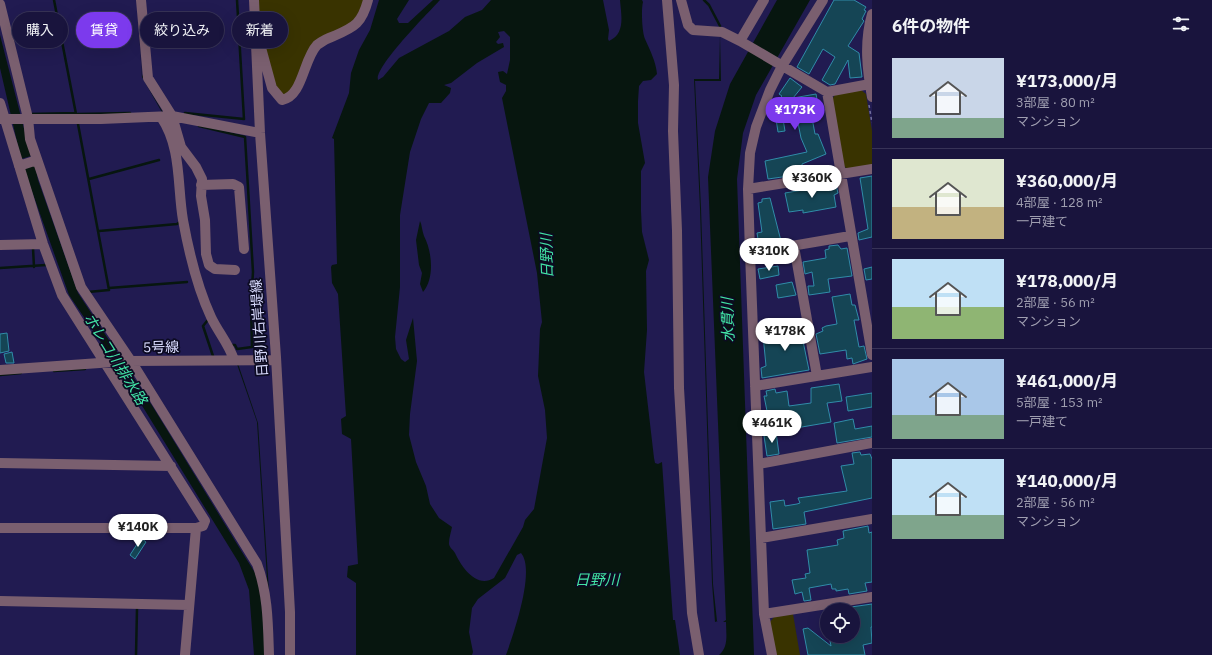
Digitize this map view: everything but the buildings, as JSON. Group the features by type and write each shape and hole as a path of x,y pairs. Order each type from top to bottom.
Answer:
{"street":[{"path":"142,0 148,78 172,116 181,147 196,166 202,179 201,196 205,220 206,254 209,265 215,269 235,270"},
{"name":"日野川右岸堤線","path":"254,0 255,12"},
{"path":"262,48 272,88 282,100 289,99 295,91 310,55 318,44 356,25 363,17 368,0"},
{"path":"667,0 674,85 679,388 692,613 699,655"},
{"path":"681,0 688,25 693,30 722,32 827,92 870,84"},
{"path":"743,43 764,0"},
{"path":"772,655 764,614 748,189 750,153 756,127 780,65 823,0"},
{"path":"0,4 30,139 82,287 257,564 263,582 267,607 269,655"},
{"path":"872,14 866,50 872,97"},
{"name":"日野川右岸堤線","path":"257,48 260,133 276,360 290,612 290,655"},
{"path":"827,92 850,236 872,355"},
{"path":"0,103 43,244 62,295 108,363 205,521 203,526 196,528 0,528"},
{"path":"4,119 172,116 260,133"},
{"path":"161,117 170,131 176,149 183,219 196,277 211,316 234,360"},
{"path":"19,166 37,160"},
{"path":"748,189 872,169"},
{"path":"201,184 233,184 238,187 244,249"},
{"path":"750,253 850,236"},
{"path":"0,245 43,244"},
{"path":"794,246 817,376"},
{"name":"5号線","path":"0,370 130,361 276,360"},
{"path":"755,386 872,367"},
{"path":"759,464 872,443"},
{"path":"0,463 171,466"},
{"path":"761,538 872,519"},
{"path":"185,655 196,528"},
{"path":"764,614 872,597"},
{"path":"0,601 189,605"}],"shaded area":[{"path":"258,0 365,0 358,20 323,38 294,89 284,97 275,88 265,48 288,48 288,12 259,12"},
{"path":"861,90 866,94 872,131 872,166 848,169 843,166 832,100 835,94"},
{"path":"793,614 800,655 776,655 770,622 774,617"}],"water":[{"name":"日野川","path":"379,0 409,0 397,19 399,23 408,23 433,0 440,0 393,52 379,73 378,80 383,77 399,58 449,31 465,17 482,10 491,0 603,0 609,30 609,41 618,34 620,29 620,0 642,0 643,2 642,15 644,36 654,61 657,74 651,80 643,81 639,86 638,101 638,123 645,163 641,171 642,232 649,260 646,271 647,330 644,372 655,463 658,464 662,462 673,620 675,620 680,655 506,655 518,619 525,588 525,561 521,553 517,555 505,578 478,599 472,608 469,632 473,652 472,655 356,655 356,583 347,577 348,566 358,564 351,439 342,434 341,419 346,416 338,294 332,283 331,267 332,265 337,264 334,139 332,138 349,93 351,73 359,50 370,30","holes":["504,31 510,37 510,60 507,74 503,71 498,72 500,82 506,85 506,91 502,98 537,273 542,322 540,329 538,376 545,410 547,438 534,509 525,520 523,527 494,578 487,581 481,581 465,570 450,546 449,539 452,527 439,518 430,504 426,486 416,462 409,435 410,414 417,361 413,318 406,340 409,359 405,362 401,359 396,349 395,337 400,287 400,215 410,152 421,119 429,103 441,103 450,93 451,88 444,85 451,83 477,63 504,47 503,43 498,44 496,42 500,37 498,32"]},
{"name":"水貫川","path":"777,0 810,0 756,95 743,133 737,179 754,655 719,655 726,644 726,622 723,622 726,620 708,177 715,131 730,84"},
{"path":"0,35 31,156 21,159 0,68"},
{"path":"720,35 721,81 695,81 701,208 713,584 718,621 715,622 712,583 700,208 694,79 719,79"},
{"path":"140,48 142,74 145,82 174,131 179,149 186,217 196,267 214,317 232,346 258,423 268,594 257,422 231,347 212,316 198,278 185,217 178,149 168,123 142,77"},
{"name":"ホレコ川排水路","path":"35,164 38,180 78,293 153,407 259,579 267,655 254,655 249,590 239,563 125,378 69,295 24,169"},
{"path":"420,221 429,249 431,264 431,272 427,286 423,292 420,284 422,273 419,265 416,240"}],"waterway":[{"path":"54,0 76,114"},
{"path":"185,113 244,119 237,0"},
{"path":"704,0 709,5 720,26"},
{"path":"30,114 76,113"},
{"path":"78,114 130,113"},
{"path":"78,124 109,290 88,292"},
{"path":"199,126 245,137 253,272 251,302 252,347 237,349 235,345 233,345"},
{"path":"89,179 159,160"},
{"path":"99,231 177,224 181,221"},
{"path":"33,248 34,267"},
{"path":"0,268 46,265"},
{"path":"109,288 187,282"},
{"path":"207,321 203,326 213,356"},
{"path":"54,371 85,369"},
{"path":"0,375 21,373"},
{"path":"136,655 137,609"}]}
